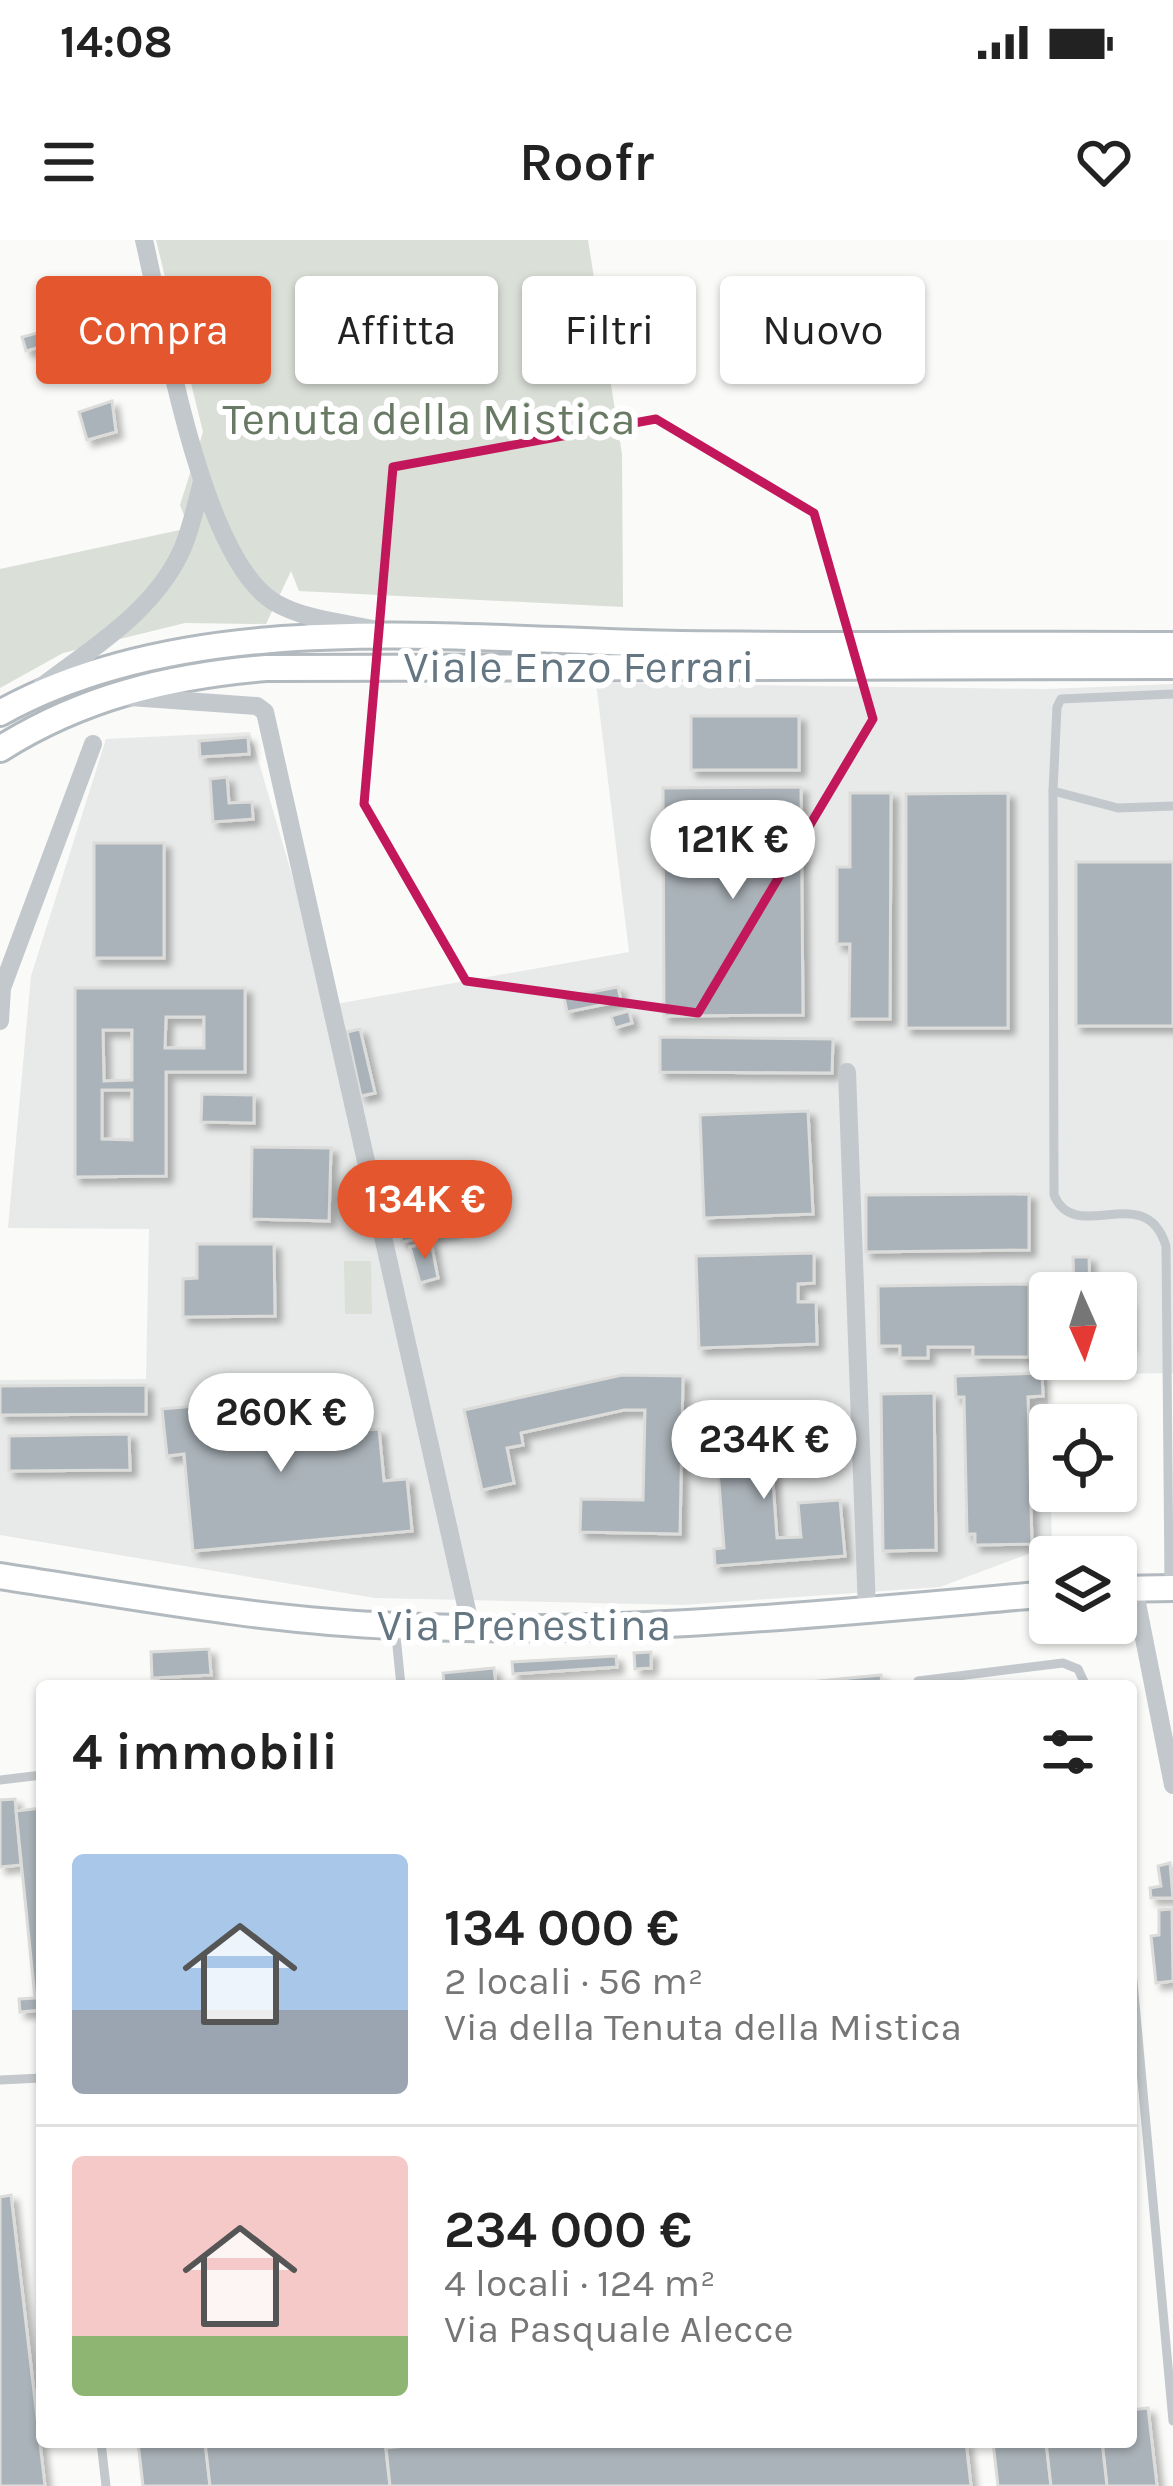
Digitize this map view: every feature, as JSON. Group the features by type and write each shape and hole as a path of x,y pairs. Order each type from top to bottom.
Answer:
{"main road":[{"name":"Viale Enzo Ferrari","path":"10,707 133,662 217,643 420,638 1173,645"},
{"name":"Viale Enzo Ferrari","path":"0,749 66,713 112,696 184,676 266,668 1173,666"},
{"name":"Via Prenestina","path":"0,1576 206,1606 395,1626 471,1628 663,1628 1029,1596"},
{"path":"1137,1588 1171,1588"}],"street":[{"path":"144,240 202,481 242,569 273,601 301,614 420,638"},
{"path":"10,707 120,628 159,588 181,552 202,481"},
{"path":"112,696 256,706 265,712 471,1628"},
{"path":"0,1021 2,988 93,743"},
{"path":"847,1072 867,1610"},
{"path":"1137,1637 1173,1784"}],"lane":[{"path":"1171,1588 1166,1246 1154,1220 1140,1214 1075,1215 1061,1209 1054,1195 1052,791 1061,699 1173,694"},
{"path":"1052,791 1118,808 1173,806"},
{"path":"395,1626 400,1680"},
{"path":"926,1680 1063,1663 1078,1669 1083,1680"},
{"path":"0,1780 36,1776"},
{"path":"1137,2026 1173,2421"},
{"path":"0,2080 36,2078"},
{"path":"102,2448 106,2486"}],"highlighted area":[{"path":"656,419 814,513 873,719 698,1013 466,981 364,804 393,467"}],"shaded area":[{"path":"596,683 1045,689 1173,684 1173,1373 1137,1374 1137,1272 1029,1272 1029,1380 1047,1380 1048,1404 1029,1404 1029,1512 1051,1512 1052,1536 1029,1536 1029,1554 940,1587 683,1605 375,1598 0,1535 0,1380 146,1379 149,1229 8,1228 31,976 106,739 250,732 330,1005 629,952"}],"green space":[{"name":"Tenuta della Mistica","path":"156,240 588,240 594,276 522,276 522,384 611,384 622,454 623,607 299,591 291,571 266,624 185,623 63,653 0,688 0,569 189,528 180,505 203,432 191,384 271,384 271,276 165,276"},
{"path":"344,1261 371,1261 372,1314 345,1314"}],"building":[{"path":"36,333 36,348 26,351 22,337"},
{"path":"112,401 116,432 87,440 79,412"},
{"path":"691,716 799,716 799,770 691,770"},
{"path":"248,737 249,754 200,757 199,741"},
{"path":"227,777 229,803 252,802 253,819 213,822 210,779"},
{"path":"801,787 803,1015 664,1016 663,788"},
{"path":"850,793 891,793 890,1019 849,1019 850,944 837,944 837,867 850,867"},
{"path":"1008,793 1008,1028 906,1028 906,794"},
{"path":"94,843 164,843 164,958 94,958"},
{"path":"1076,862 1173,862 1173,1026 1076,1026"},
{"path":"618,987 621,1001 567,1012 564,997"},
{"path":"75,988 245,988 245,1072 166,1072 166,1176 75,1177","holes":["166,1017 204,1017 204,1048 165,1048","103,1030 132,1030 132,1080 104,1081","102,1090 132,1090 132,1140 102,1139"]},
{"path":"629,1011 632,1023 615,1028 611,1016"},
{"path":"360,1029 375,1093 361,1096 347,1032"},
{"path":"660,1037 833,1039 832,1073 660,1072"},
{"path":"202,1094 254,1095 254,1123 201,1122"},
{"path":"808,1111 813,1214 704,1218 700,1115"},
{"path":"252,1147 331,1148 329,1221 251,1219"},
{"path":"1029,1194 1029,1250 866,1252 866,1195"},
{"path":"449,1196 456,1230 402,1242 394,1207"},
{"path":"431,1242 438,1278 420,1283 410,1247"},
{"path":"197,1244 274,1244 275,1316 183,1317 183,1279 197,1278"},
{"path":"814,1253 814,1283 798,1284 798,1302 816,1302 817,1344 699,1348 696,1256"},
{"path":"1073,1257 1089,1257 1089,1272 1073,1272"},
{"path":"1029,1284 1029,1357 973,1357 973,1347 928,1347 928,1358 900,1358 900,1346 879,1346 878,1286"},
{"path":"1029,1373 1029,1380 1042,1380 1043,1396 1028,1397 1029,1544 975,1545 975,1534 967,1534 964,1397 956,1397 955,1376"},
{"path":"622,1375 683,1376 680,1534 580,1532 581,1499 643,1500 645,1410 624,1410 521,1433 523,1445 507,1448 514,1483 482,1490 464,1410"},
{"path":"146,1385 146,1414 0,1415 0,1386"},
{"path":"934,1393 936,1550 883,1551 881,1394"},
{"path":"324,1394 327,1433 379,1429 384,1481 407,1479 412,1531 193,1551 184,1454 167,1456 162,1409"},
{"path":"768,1413 777,1538 801,1537 798,1503 840,1500 845,1556 715,1566 714,1549 724,1548 714,1417"},
{"path":"129,1434 130,1470 9,1471 9,1436"},
{"path":"209,1649 211,1675 152,1678 151,1652"},
{"path":"651,1652 651,1668 635,1669 634,1653"},
{"path":"616,1656 617,1667 513,1674 512,1662"},
{"path":"494,1668 495,1680 444,1680 443,1673"},
{"path":"881,1675 881,1680 830,1680"},
{"path":"15,1799 21,1865 0,1867 0,1800"},
{"path":"36,1809 36,2011 20,2012 19,1999 35,1998 16,1811"},
{"path":"1170,1863 1173,1898 1151,1898 1150,1888 1161,1886 1158,1866"},
{"path":"1172,1909 1173,1981 1156,1983 1151,1936 1159,1935 1159,1910"},
{"path":"11,2195 36,2409 36,2448 41,2448 45,2486 0,2486 0,2197"},
{"path":"1148,2408 1157,2486 1107,2486 1103,2448 1137,2448 1137,2409"},
{"path":"139,2448 206,2448 210,2486 143,2486"},
{"path":"206,2448 386,2448 390,2486 210,2486"},
{"path":"386,2448 967,2448 971,2486 390,2486"},
{"path":"994,2448 1047,2448 1051,2486 998,2486"},
{"path":"1047,2448 1103,2448 1107,2486 1051,2486"}]}
